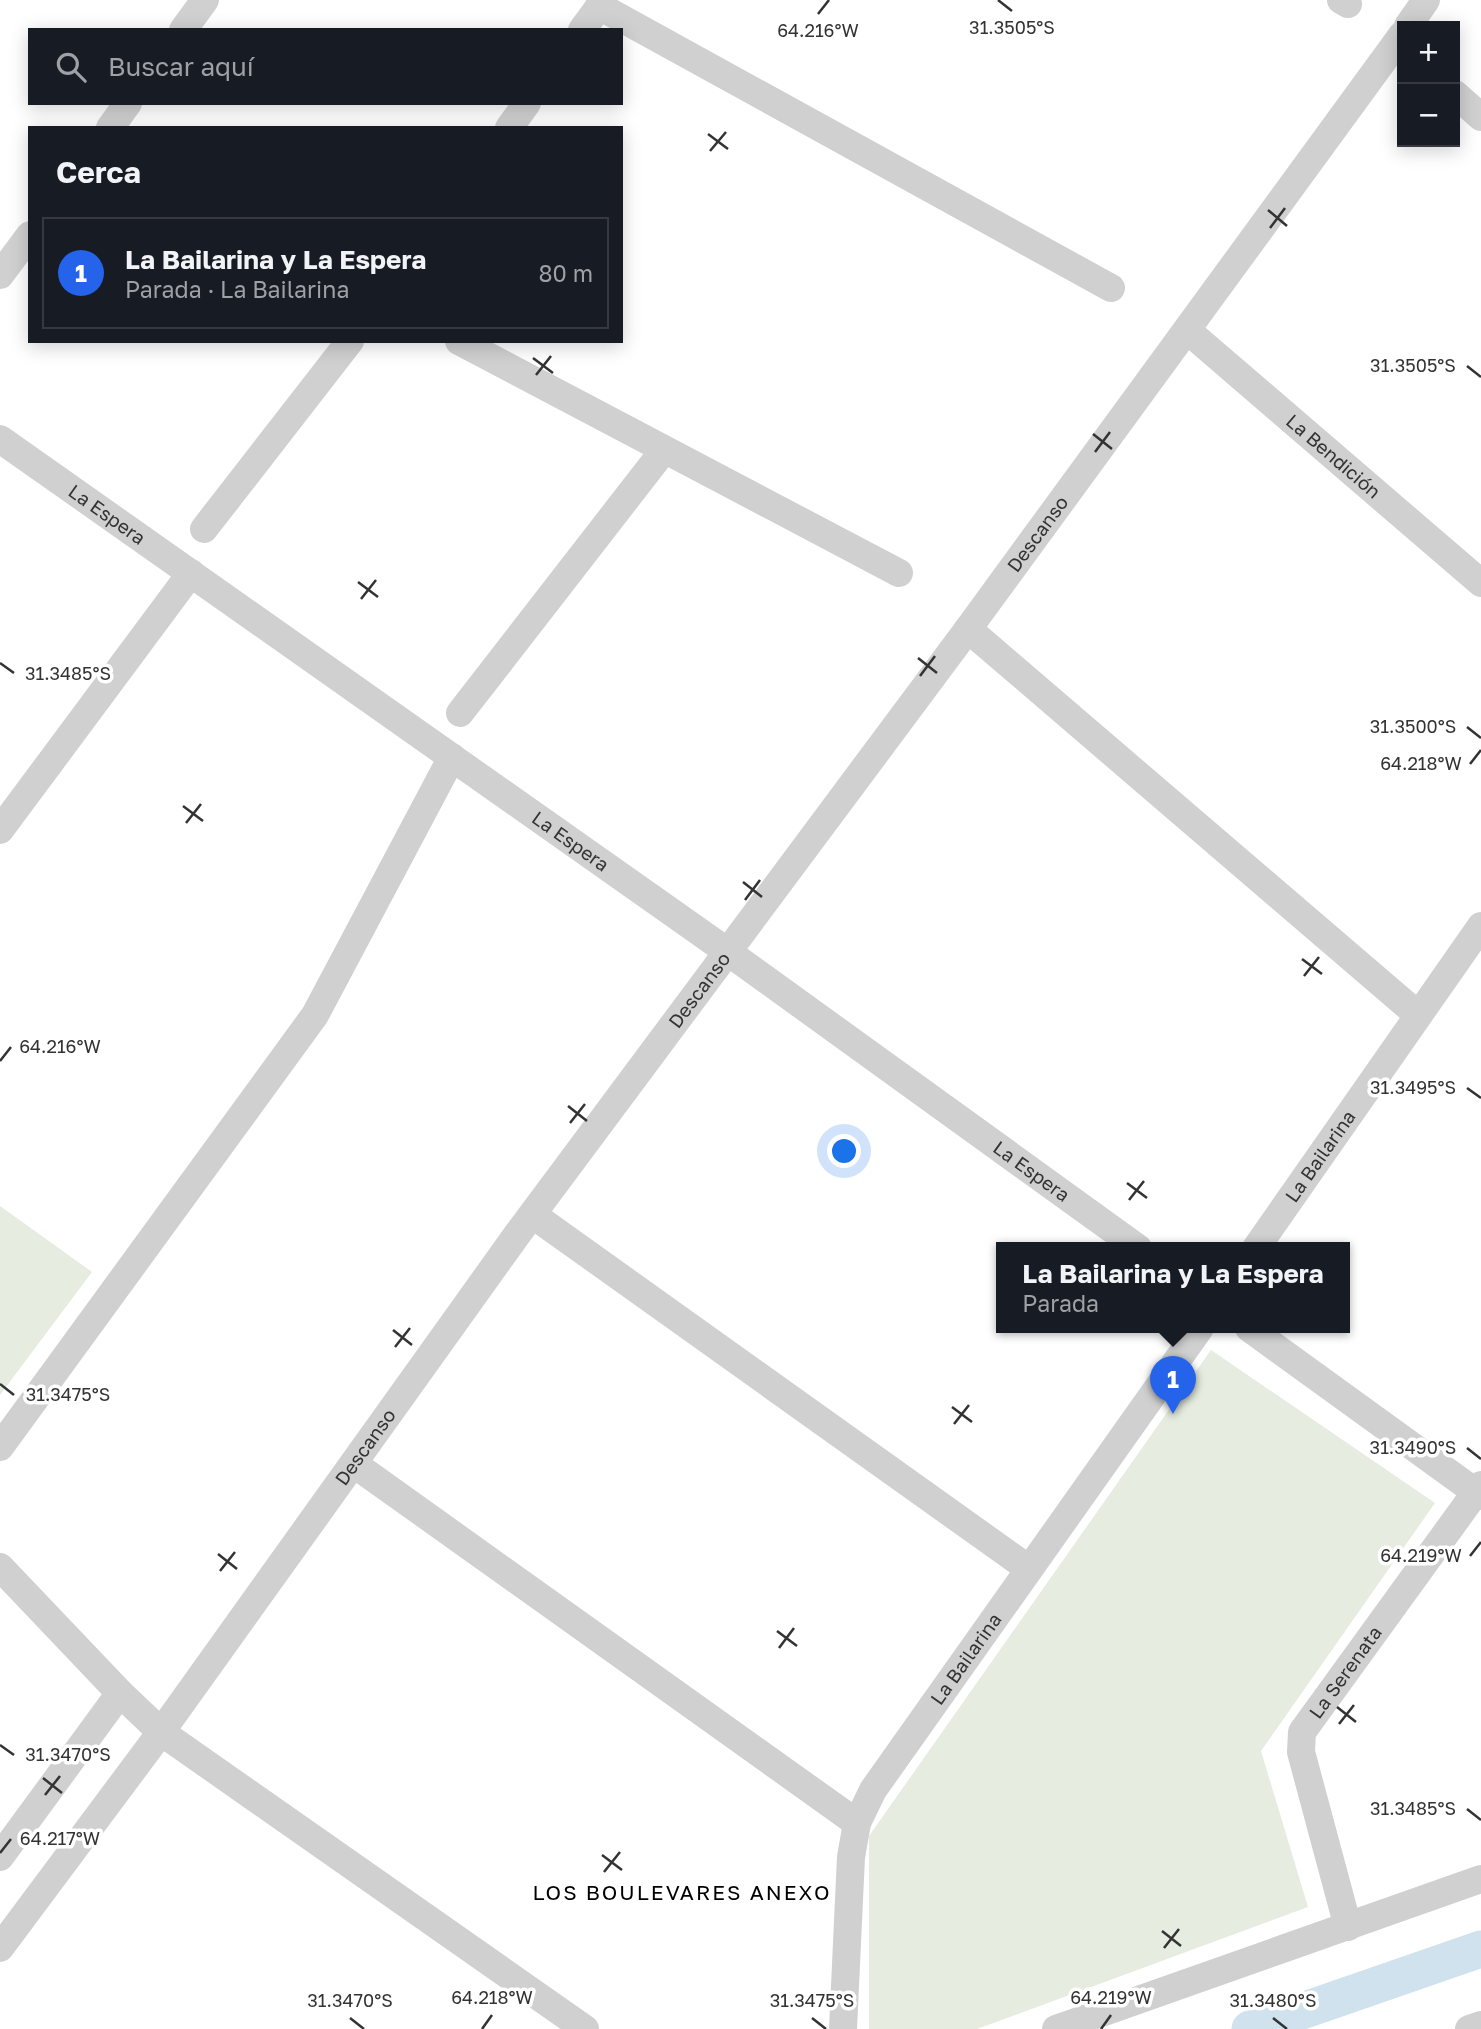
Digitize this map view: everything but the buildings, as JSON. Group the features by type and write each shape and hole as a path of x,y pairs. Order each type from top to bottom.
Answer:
{"street":[{"path":"184,28 205,0"},
{"name":"Descanso","path":"1413,21 1426,0"},
{"path":"583,28 602,3 1111,288"},
{"name":"Descanso","path":"0,1948 533,1214 1397,47"},
{"path":"1460,98 1481,117"},
{"path":"111,126 127,105"},
{"path":"510,126 526,105"},
{"path":"0,275 28,238"},
{"name":"La Bendición","path":"1188,331 1481,583"},
{"path":"204,529 348,343"},
{"path":"464,343 899,573"},
{"name":"La Espera","path":"0,439 727,952 1130,1242"},
{"path":"460,713 664,450"},
{"path":"0,830 191,573"},
{"path":"968,629 1418,1015"},
{"path":"0,1447 315,1015 452,757"},
{"name":"La Bailarina","path":"1260,1242 1481,926"},
{"path":"533,1214 1029,1569"},
{"name":"La Bailarina","path":"843,2029 851,1857 857,1823 873,1790 1196,1333"},
{"path":"1257,1333 1479,1491"},
{"path":"354,1464 857,1823"},
{"name":"La Serenata","path":"1348,1927 1301,1752 1302,1732 1479,1491"},
{"path":"0,1567 160,1731 585,2029"},
{"path":"0,1857 120,1692"},
{"path":"1056,2029 1481,1878"},
{"path":"1469,2029 1481,2025"}],"shaded area":[{"path":"0,1206 92,1272 0,1395"},
{"path":"1211,1350 1435,1503 1261,1751 1308,1907 977,2029 869,2029 869,1836"}],"waterway":[{"path":"1250,2029 1481,1949"}],"place":[{"name":"La Bailarina y La Espera","path":"1173,1414"}],"district":[{"name":"LOS BOULEVARES ANEXO","path":"682,1893"}]}
